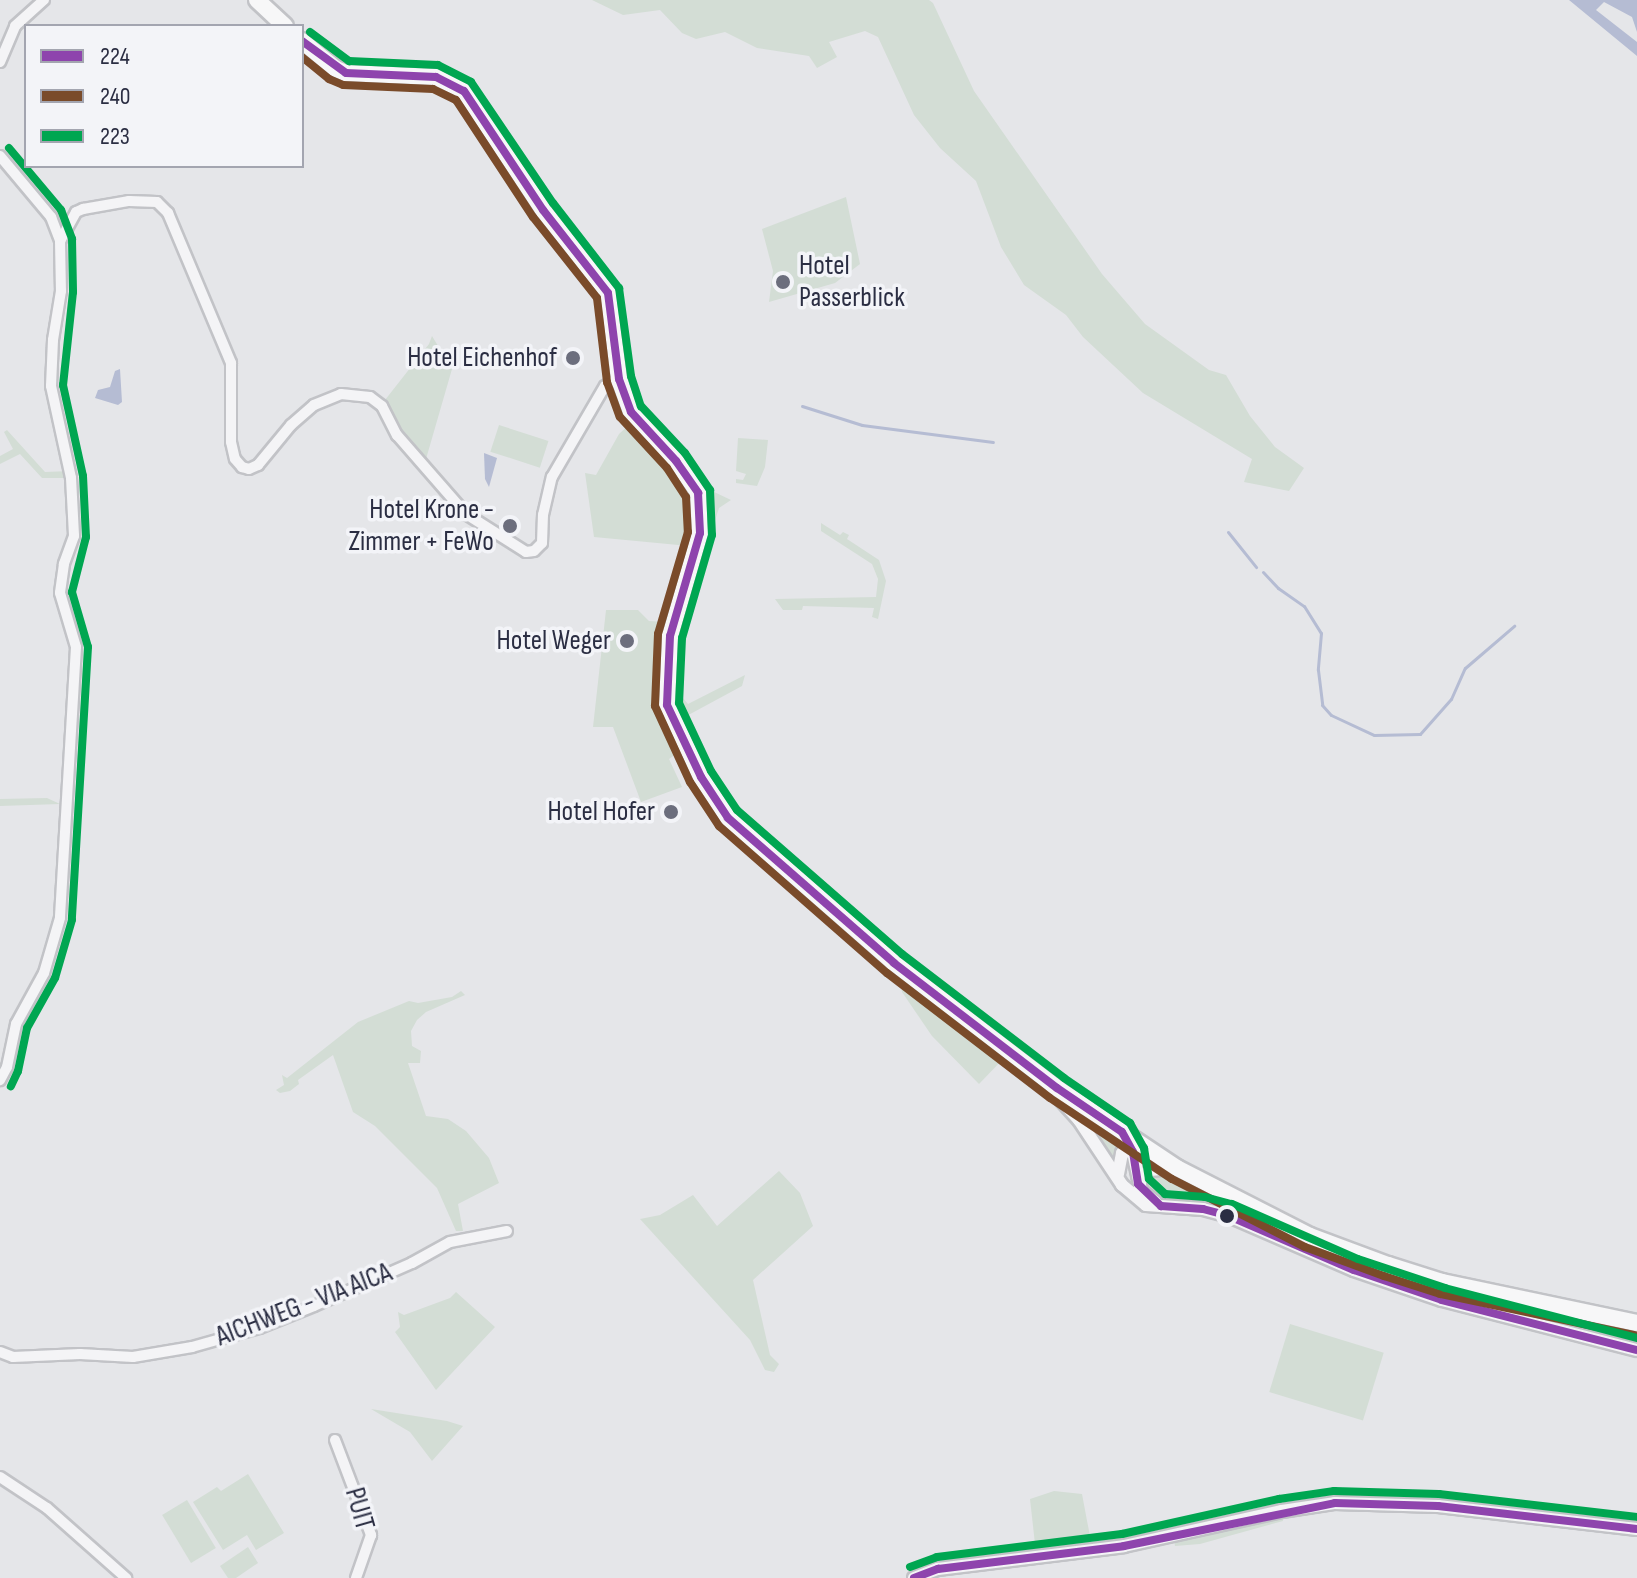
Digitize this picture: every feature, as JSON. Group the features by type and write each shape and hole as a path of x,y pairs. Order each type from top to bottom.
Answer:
{"main road":[{"path":"257,0 283,24"},
{"path":"304,43 336,69 346,73 436,77 464,91 543,210 608,293 619,379 637,420 676,461 698,493 700,533 674,614 666,675 671,719 701,777 728,818 894,963 1015,1055 1177,1168 1310,1236 1388,1265 1442,1282 1637,1323"}],"street":[{"path":"0,62 15,26 44,0"},
{"path":"0,156 51,217 60,241 62,279 53,340 51,386 71,476 74,507 74,536 64,564 60,593 76,647 62,852 64,897 44,973 16,1024 7,1067 0,1080"},
{"path":"60,241 76,212 83,209 129,201 157,202 168,213 231,363 232,452 242,467 249,469 258,465 291,425 314,405 341,394 370,397 382,406 397,435 466,514 526,552 534,551 542,543 543,515 552,477 605,386 619,379"},
{"path":"1015,1055 1079,1120 1122,1185 1141,1202 1203,1209 1229,1216 1354,1270 1442,1300 1637,1350"},
{"path":"1122,1132 1132,1147 1141,1191 1161,1206"},
{"path":"1122,1185 1118,1159 1132,1147"},
{"path":"1132,1147 1149,1150"},
{"path":"1141,1191 1140,1181 1149,1170 1177,1168"},
{"name":"AICHWEG - VIA AICA","path":"0,1352 13,1357 80,1354 133,1357 192,1347 244,1333 314,1306 412,1263 450,1242 507,1231"},
{"name":"PUIT","path":"335,1440 363,1507 371,1535 356,1578"},
{"path":"0,1477 47,1508 126,1578"},
{"path":"914,1578 938,1569 1124,1546 1335,1503 1453,1507 1637,1529"}],"shaded area":[{"path":"592,0 929,0 974,91 1102,274 1145,324 1209,370 1226,375 1250,416 1275,447 1304,468 1289,491 1244,482 1252,459 1143,393 1083,337 1066,315 1024,285 1001,247 976,181 940,148 914,115 878,37 865,31 829,42 837,57 817,68 809,56 757,48 725,32 696,39 682,33 660,10 623,15"},
{"path":"846,197 860,264 835,283 769,302 773,271 762,229"},
{"path":"432,336 452,369 426,459 402,435 385,400"},
{"path":"630,424 685,483 694,524 689,546 594,537 585,473 596,475 619,434"},
{"path":"499,425 548,441 540,468 490,452"},
{"path":"7,430 45,472 70,471 71,478 42,478 20,454 0,464 0,456 13,449 4,432"},
{"path":"738,438 768,440 765,467 757,486 736,483 736,479 743,480 746,474 736,471"},
{"path":"710,490 731,500 719,508 678,637 677,691 688,704 745,675 742,686 681,719 676,711 673,685 677,628 709,525 704,493"},
{"path":"821,523 840,535 843,532 849,535 847,539 879,560 886,581 878,619 872,617 874,608 803,606 802,610 783,610 775,599 876,597 878,579 872,564 821,531"},
{"path":"606,610 638,610 649,621 664,622 657,678 658,708 660,718 679,752 669,759 682,787 641,802 613,727 593,727"},
{"path":"47,798 60,804 0,806 0,799"},
{"path":"905,981 1005,1057 979,1084 932,1036 902,992 901,986"},
{"path":"461,991 465,995 426,1012 417,1020 411,1031 412,1046 421,1051 420,1063 408,1063 426,1116 448,1119 466,1131 489,1158 499,1183 458,1204 463,1231 456,1231 437,1188 375,1126 353,1112 333,1055 298,1080 299,1084 290,1091 280,1093 276,1090 284,1085 282,1075 287,1078 358,1022 409,1001 418,1003 452,997"},
{"path":"1097,1129 1121,1145 1112,1158 1094,1134"},
{"path":"779,1171 800,1193 813,1226 753,1280 770,1355 779,1364 774,1372 765,1370 750,1340 640,1219 660,1215 693,1195 717,1226"},
{"path":"1159,1174 1226,1205 1229,1210 1213,1201 1155,1198 1146,1191 1146,1181 1149,1176"},
{"path":"1427,1287 1637,1331 1637,1346 1471,1303"},
{"path":"456,1292 495,1327 436,1390 395,1332 400,1327 398,1312 404,1315 450,1298"},
{"path":"1290,1324 1384,1353 1363,1421 1269,1392"},
{"path":"371,1409 463,1426 432,1461 410,1432"},
{"path":"248,1474 284,1533 256,1550 247,1535 223,1550 193,1502 217,1487 221,1491"},
{"path":"1054,1491 1082,1494 1092,1547 1036,1553 1030,1499"},
{"path":"187,1500 216,1548 191,1563 162,1515"},
{"path":"1282,1511 1283,1521 1200,1544 1175,1546 1174,1540"},
{"path":"248,1547 258,1563 236,1578 228,1578 220,1566"}],"water":[{"path":"1569,0 1637,0 1637,32 1632,17 1604,2 1596,10 1637,42 1637,56"},
{"path":"120,369 122,402 118,405 95,398 98,390 110,387 115,371"},
{"path":"484,453 497,458 489,487 485,479"}],"waterway":[{"path":"802,406 862,425 993,442"},
{"path":"1228,532 1256,567"},
{"path":"1263,572 1278,588 1304,606 1321,633 1318,670 1322,705 1331,715 1374,735 1420,734 1451,699 1465,668 1514,626"}],"transit line":[{"name":"223","path":"310,32 349,61 438,65 471,82 553,203 619,288 631,376 641,406 685,453 710,490 712,535 682,638 679,703 711,771 737,810 902,954 1064,1078 1130,1123 1144,1148 1149,1179 1165,1194 1205,1197 1232,1204 1358,1259 1445,1288 1637,1338"},
{"name":"224","path":"304,42 346,73 436,77 464,91 543,210 608,293 619,379 631,412 676,461 698,493 700,533 670,636 667,705 701,777 728,818 894,963 1057,1088 1122,1132 1133,1152 1138,1184 1161,1206 1203,1209 1229,1216 1354,1270 1442,1300 1637,1350"},
{"name":"240","path":"304,59 329,79 343,85 433,89 456,100 533,217 597,298 607,382 620,417 667,468 686,497 688,532 658,634 655,706 690,782 719,826 887,973 1050,1098 1172,1179 1305,1247 1384,1276 1440,1294 1635,1335"},
{"name":"223","path":"9,148 24,166"},
{"name":"223","path":"11,1086 18,1071 27,1028 55,978 72,920 88,647 72,592 86,537 83,476 63,385 73,292 72,239 61,210 26,168"},
{"name":"223","path":"910,1567 937,1557 1122,1534 1279,1499 1334,1491 1439,1494 1637,1517"},
{"name":"224","path":"914,1578 938,1569 1124,1546 1335,1503 1438,1506 1637,1529"}],"place":[{"name":"Hotel Passerblick","path":"783,282"},
{"name":"Hotel Eichenhof","path":"573,358"},
{"name":"Hotel Krone - Zimmer + FeWo","path":"510,526"},
{"name":"Hotel Weger","path":"627,641"},
{"name":"Hotel Hofer","path":"671,812"}]}
